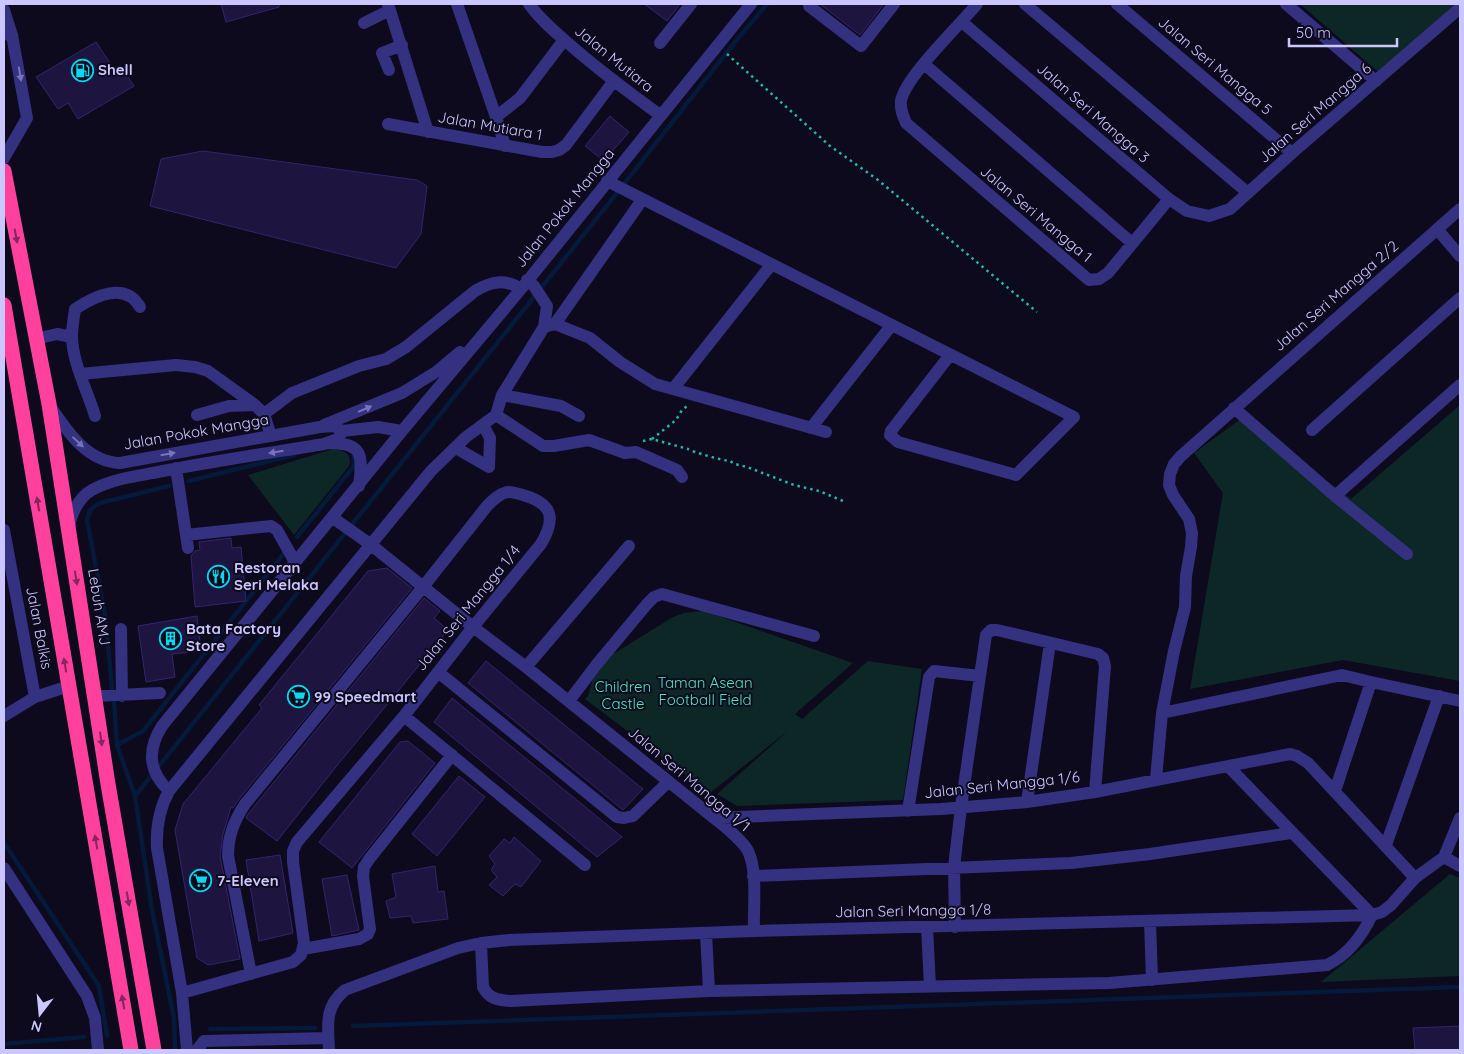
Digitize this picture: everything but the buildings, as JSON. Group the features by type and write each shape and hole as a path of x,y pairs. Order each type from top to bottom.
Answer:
{"highway":[{"name":"Lebuh AMJ","path":"4,170 49,404 108,784 154,1050"},
{"path":"4,305 10,376 69,686 131,1050"}],"street":[{"path":"457,4 496,117 504,146"},
{"name":"Jalan Mutiara","path":"529,4 564,40 613,82 660,115"},
{"path":"660,43 691,4"},
{"name":"Jalan Pokok Mangga","path":"169,791 157,778 150,757 154,739 162,726 295,562 337,521 359,486 485,331 616,186 660,115 751,4"},
{"path":"810,5 861,46 894,4"},
{"path":"976,4 924,64 1132,243"},
{"path":"1025,4 1248,193"},
{"name":"Jalan Seri Mangga 5","path":"1117,4 1292,153"},
{"path":"1286,4 1376,81"},
{"path":"364,22 389,7 428,132"},
{"name":"Jalan Seri Mangga 6","path":"1210,216 1230,209 1460,8"},
{"path":"4,10 27,118 4,158"},
{"name":"Jalan Seri Mangga 3","path":"962,22 1169,199 1186,211 1210,216"},
{"path":"496,117 520,98 564,40"},
{"path":"389,70 382,53 402,45"},
{"name":"Jalan Seri Mangga 1","path":"924,64 905,90 901,101 901,113 906,124 1089,280 1099,279 1108,273 1169,199"},
{"name":"Jalan Mutiara 1","path":"388,124 504,146 552,152 566,146 613,82"},
{"path":"616,186 1074,417 1016,475 898,442 890,435 891,430 950,355"},
{"path":"187,1050 182,993 157,848 158,819 162,804 169,791 431,471 466,437 496,415 502,395 550,325 642,200"},
{"name":"Jalan Seri Mangga 2/2","path":"1156,780 1162,714 1174,651 1185,607 1186,576 1192,533 1189,519 1169,484 1174,464 1234,408 1460,209"},
{"path":"1437,229 1460,256"},
{"path":"673,389 771,265"},
{"path":"197,415 229,406 259,410 301,389 359,366 386,359 406,346 475,291 495,282 527,285 542,298 546,306 550,325"},
{"path":"95,416 80,374 72,337 76,309 89,300 117,292 130,296 140,307"},
{"path":"1312,430 1460,298"},
{"path":"550,325 590,338 620,362 655,384 826,432"},
{"path":"811,428 891,326"},
{"path":"320,427 402,393 436,372 485,331"},
{"path":"36,339 57,334 72,337"},
{"path":"80,374 176,365 195,367 208,371 259,410 271,436"},
{"path":"1335,496 1460,385"},
{"path":"502,395 561,406 579,416"},
{"name":"Jalan Pokok Mangga","path":"49,404 67,431 89,452 111,462 120,463 320,427 334,426 342,431 378,427 402,431"},
{"path":"1234,408 1335,496 1407,554"},
{"path":"496,415 544,446 588,440 625,453 636,452 677,470 682,477"},
{"path":"456,448 489,466 490,438 483,425"},
{"name":"Jalan Pokok Mangga","path":"69,530 70,518 74,510 90,490 119,480 176,468 324,444 338,439 342,431"},
{"path":"324,444 342,443 352,446 358,451 361,469 359,486"},
{"path":"176,468 188,548"},
{"name":"Jalan Seri Mangga 1/4","path":"303,949 293,862 293,851 297,842 404,716 541,544 548,532 551,519 546,506 538,500 519,494 506,492 496,497 423,587"},
{"name":"Jalan Seri Mangga 1/1","path":"337,521 370,544 473,627 526,666 729,830 748,851 753,876 754,931"},
{"path":"186,535 271,526 277,530 295,562"},
{"name":"Jalan Balkis","path":"4,530 35,697 69,686"},
{"path":"526,666 629,546"},
{"path":"251,974 228,856 228,844 236,817 244,804 423,587"},
{"path":"569,701 596,664 647,604 662,594 814,636"},
{"path":"121,629 122,696"},
{"path":"955,927 954,867 961,807 986,635 991,630 1098,654 1103,658 1105,666 1095,792"},
{"path":"1027,802 1050,643"},
{"path":"908,811 929,677 934,671 980,676"},
{"path":"438,672 617,816 624,818 632,816 668,782"},
{"path":"1162,714 1342,675 1460,701"},
{"path":"1371,682 1335,791 1415,878"},
{"path":"95,696 160,693"},
{"path":"1386,846 1439,696"},
{"path":"4,716 35,697"},
{"path":"404,716 585,865"},
{"name":"Jalan Seri Mangga 1/6","path":"714,818 908,811 1027,802 1095,792 1290,754 1308,763 1335,791"},
{"path":"182,993 293,962 301,955 303,949 359,939 368,934 370,929 363,876 364,867 393,827 452,755"},
{"path":"1228,766 1372,915"},
{"path":"481,943 483,988 492,998 510,1001 709,991 1108,982 1326,965 1332,963 1361,936 1372,915 1382,912 1415,878 1444,857 1460,818"},
{"path":"753,876 1071,863 1113,859 1291,833"},
{"path":"1444,857 1460,866"},
{"path":"4,868 87,996 95,1018 95,1050"},
{"name":"Jalan Seri Mangga 1/8","path":"328,1044 328,1012 332,1003 345,990 458,948 481,943 510,940 706,932 1372,915"},
{"path":"1150,921 1152,980"},
{"path":"927,927 930,986"},
{"path":"706,932 709,991"},
{"path":"197,1050 204,1041 261,1045 328,1044"}],"path":[{"path":"731,57 830,146 878,180 1037,312"},
{"path":"625,453 638,441 643,442 652,439 676,420 682,410 699,396"},
{"path":"652,439 688,449 692,452 730,461 843,501"}],"green space":[{"path":"1300,4 1455,4 1383,76"},
{"path":"1460,405 1460,681 1343,660 1190,689 1223,493 1194,453 1242,418 1351,499"},
{"path":"333,449 347,453 350,458 349,466 294,535 248,475"},
{"path":"704,611 853,663 795,714 802,719 868,661 922,669 903,800 737,806 717,794 789,730 710,793 585,699 588,696 597,664 673,617 684,613"},
{"path":"1450,874 1460,878 1460,976 1321,982"}],"waterway":[{"path":"135,796 767,4"},
{"path":"189,481 294,455"},
{"path":"297,537 354,466 354,456"},
{"path":"112,688 105,615 87,520 92,508 100,503 169,486"},
{"path":"117,745 143,731 285,552"},
{"path":"114,702 117,745 135,796 152,910 174,1018 175,1050"},
{"path":"4,843 99,986 107,1036"},
{"path":"353,1026 1460,987"},
{"path":"210,1029 315,1028"},
{"path":"4,1044 84,1037"}],"place":[{"name":"Shell","path":"82,70"},
{"name":"Restoran Seri Melaka","path":"218,577"},
{"name":"Bata Factory Store","path":"170,638"},
{"name":"99 Speedmart","path":"298,697"},
{"name":"7-Eleven","path":"201,881"}],"park label":[{"name":"Taman Asean Football Field","path":"705,692"},
{"name":"Children Castle","path":"623,696"}]}
